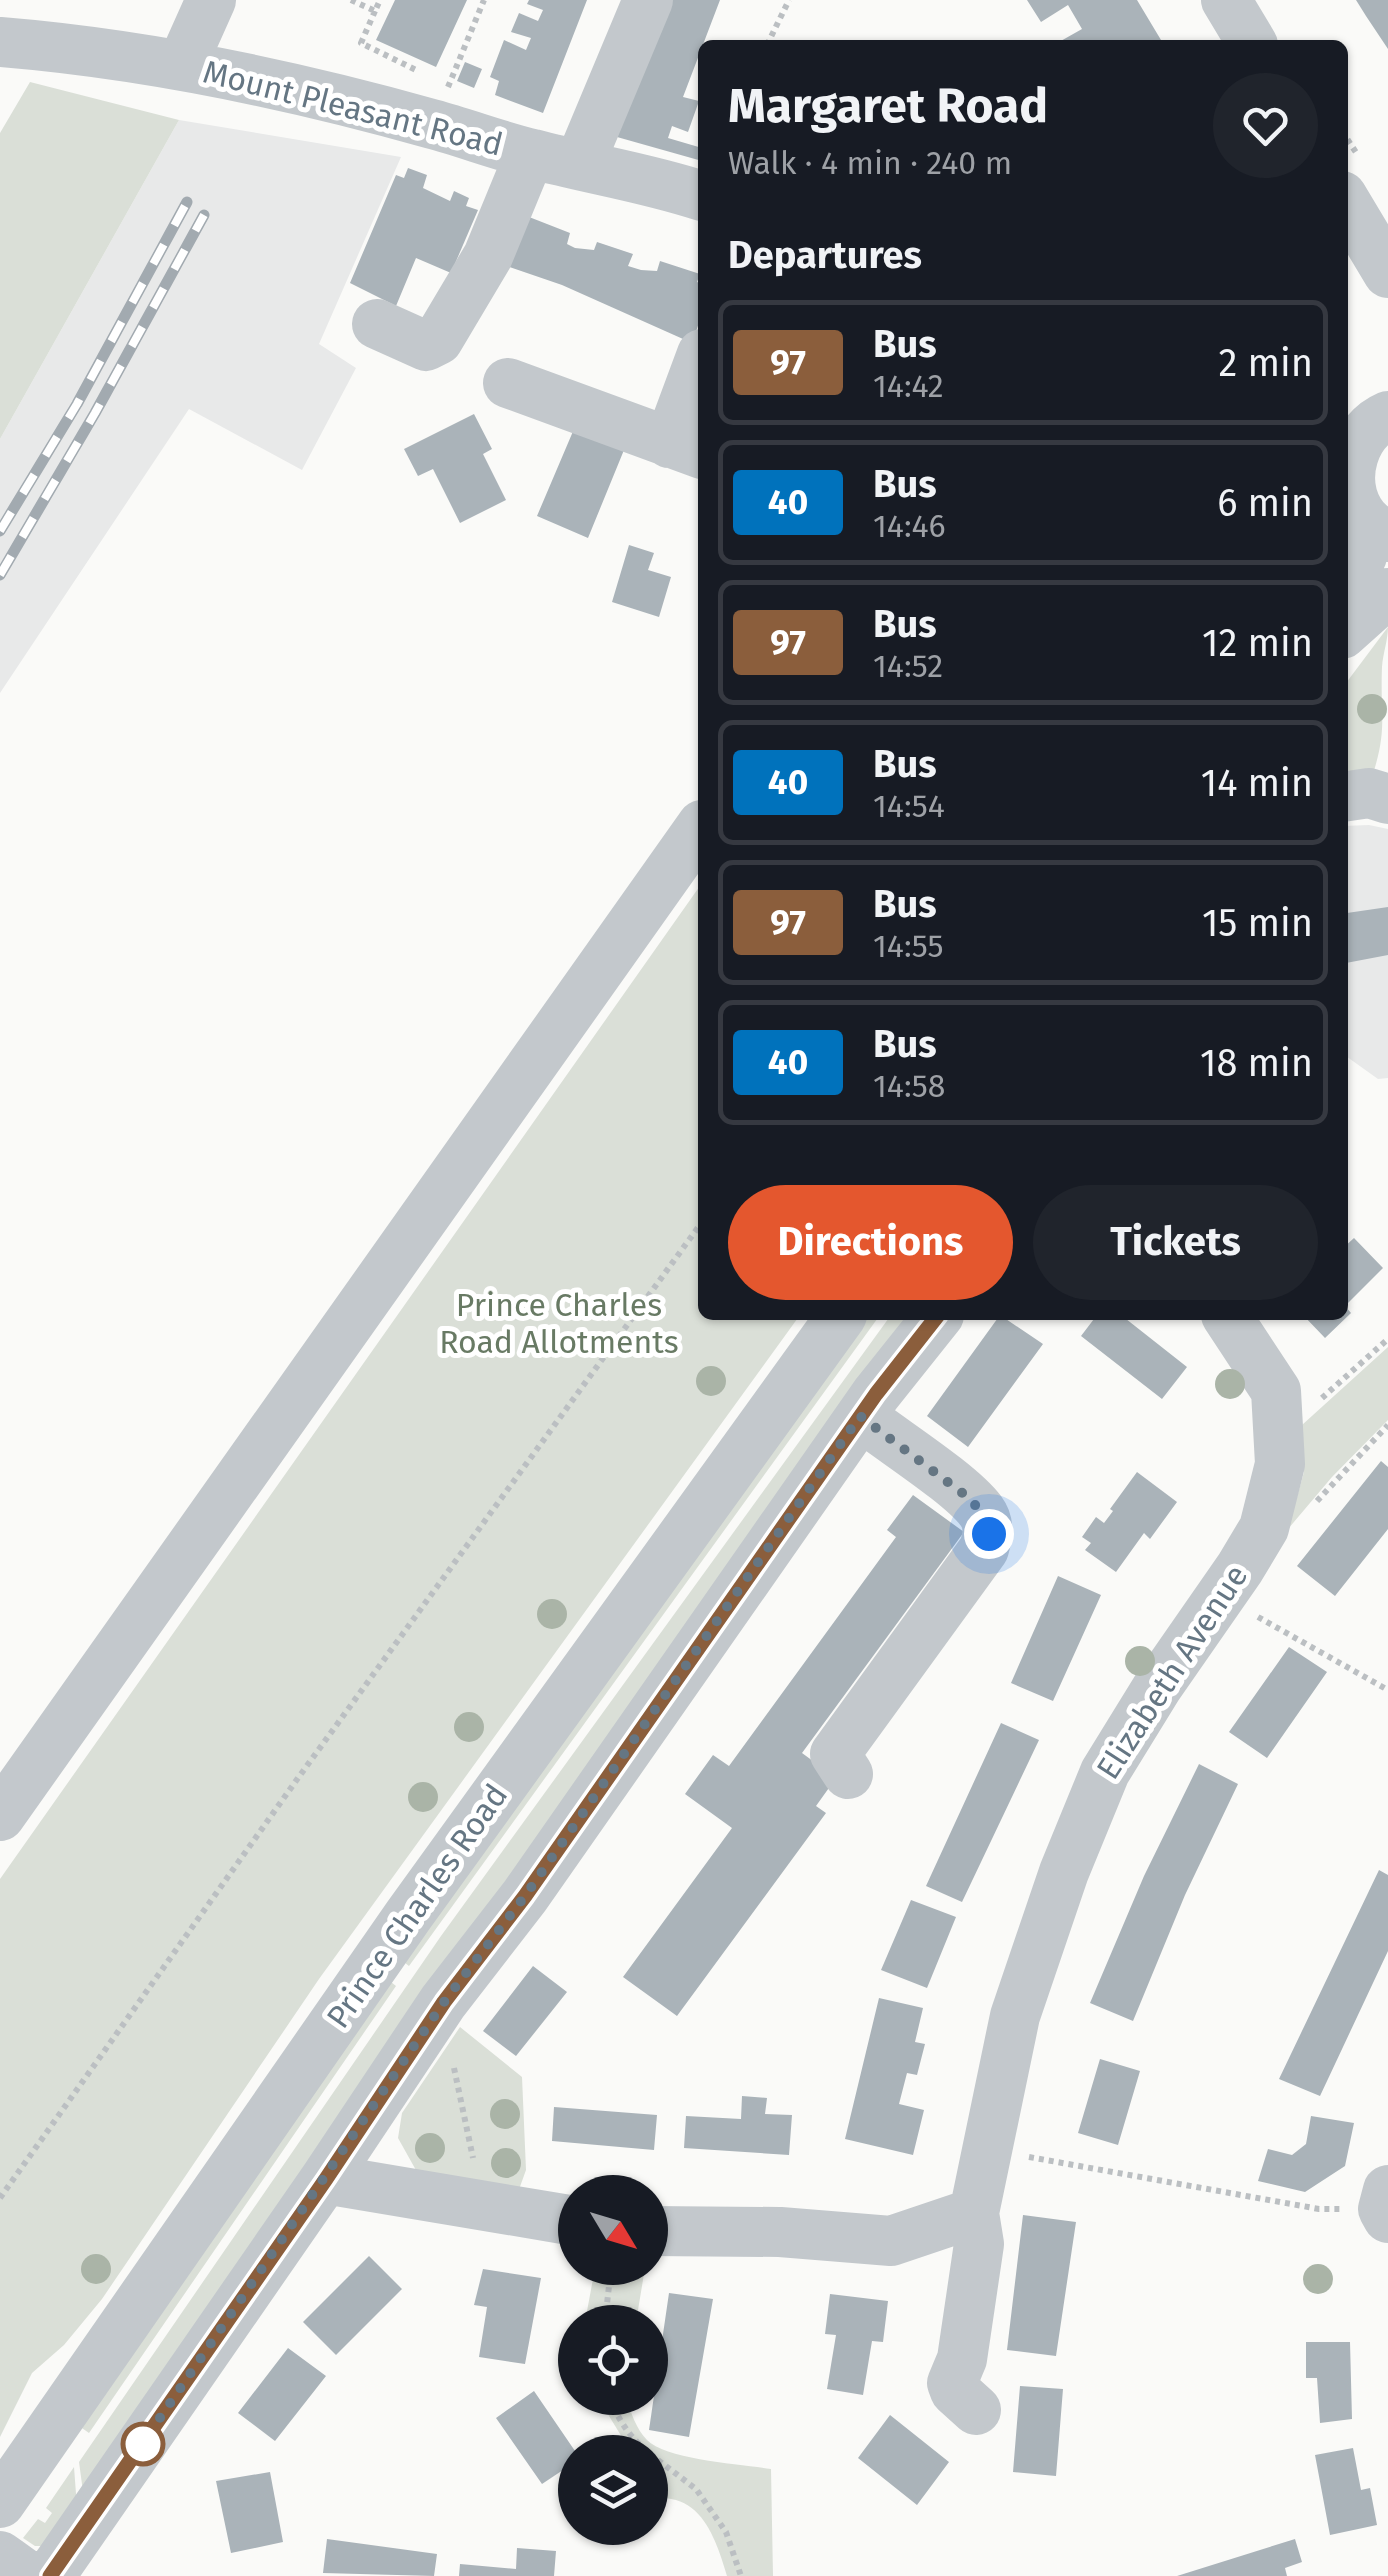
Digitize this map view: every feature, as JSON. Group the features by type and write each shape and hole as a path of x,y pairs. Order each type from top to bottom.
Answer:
{"street":[{"path":"182,65 211,0"},
{"path":"579,165 648,0"},
{"path":"1226,0 1250,40"},
{"name":"Mount Pleasant Road","path":"0,42 44,44 287,86 440,105 530,154 698,195"},
{"path":"376,324 426,346 438,340 488,256 530,154"},
{"path":"1348,206 1388,273"},
{"path":"508,382 686,449 698,378"},
{"path":"1348,583 1362,556 1363,512 1350,474 1365,427"},
{"path":"1348,629 1388,593"},
{"path":"1348,796 1369,793 1388,799"},
{"path":"0,1816 698,831"},
{"name":"Prince Charles Road","path":"0,2504 408,1916 838,1320"},
{"path":"50,2576 444,2002 525,1896 860,1416 934,1320"},
{"name":"Elizabeth Avenue","path":"976,2410 955,2391 952,2383 962,2358 979,2244 974,2212 1015,2016 1064,1872 1098,1788 1158,1686 1264,1528 1280,1464 1276,1392 1229,1320"},
{"path":"848,1774 834,1754 984,1549 989,1534 983,1513 965,1495 860,1416"},
{"path":"326,2179 558,2218"},
{"path":"668,2231 780,2232 891,2241 946,2225 974,2212"},
{"path":"0,2556 28,2576"}],"path":[{"path":"351,0 375,11"},
{"path":"380,0 361,44 440,105 484,0"},
{"path":"769,40 789,0"},
{"path":"0,2198 298,1778 698,1228"},
{"path":"1276,1428 1303,1414 1388,1339"},
{"path":"1219,1597 1388,1690"},
{"path":"444,2002 464,2128 486,2205"},
{"path":"988,2150 1318,2209 1386,2206"},
{"path":"668,2468 696,2489 726,2532 741,2576"}],"shaded area":[{"path":"179,120 401,157 319,344 356,368 302,470 189,409 0,693 0,439"},
{"path":"1348,826 1388,829 1388,1078 1378,1079 1348,1058"}],"green space":[{"path":"30,82 179,120 0,439 0,133"},
{"path":"1388,627 1382,667 1382,734 1372,777 1348,776 1348,680"},
{"name":"Prince Charles Road Allotments","path":"698,889 698,1320 796,1320 319,1979 102,2299 64,2345 32,2373 0,2437 0,1879"},
{"path":"859,1320 876,1320 409,1966 400,1959"},
{"path":"887,1320 917,1320 84,2499 79,2462 441,1936"},
{"path":"1388,1347 1388,1420 1288,1529 1304,1472 1302,1425"},
{"path":"386,1978 396,1986 89,2433 79,2426"},
{"path":"460,2027 522,2077 526,2170 517,2195 417,2172 398,2138 402,2113"},
{"path":"592,2285 642,2285 639,2305 588,2305"},
{"path":"608,2415 632,2415 643,2435 621,2435"},
{"path":"668,2451 771,2469 773,2576 727,2576 711,2532 693,2509 668,2498"},
{"path":"74,2467 77,2507 42,2546 35,2546 23,2538 38,2519 45,2523 52,2513 46,2508"}],"building":[{"path":"395,0 467,0 436,67 376,40"},
{"path":"529,0 587,0 543,113 495,95 499,81 490,77 504,40 526,50 531,38 511,32 519,13 538,21 543,10 527,4"},
{"path":"672,0 720,0 705,40 698,40 698,58 683,97 698,101 688,132 672,126 668,138 698,147 698,160 617,137"},
{"path":"1027,0 1137,0 1161,40 1063,40 1082,29 1068,5 1041,22"},
{"path":"1356,0 1388,0 1388,49 1366,16"},
{"path":"465,62 482,69 474,88 457,81"},
{"path":"408,168 427,175 423,188 450,201 454,191 469,198 466,206 478,210 451,273 416,258 396,306 350,283 396,175 404,178"},
{"path":"524,215 570,233 567,244 575,248 594,250 597,242 633,254 628,266 657,271 660,261 698,273 698,326 692,343 562,285 495,262"},
{"path":"474,414 492,449 483,454 506,500 460,523 433,469 418,476 404,449"},
{"path":"574,429 624,450 588,538 537,516"},
{"path":"629,545 654,553 648,570 671,577 659,617 612,602"},
{"path":"1388,907 1388,955 1348,963 1348,913"},
{"path":"1354,1238 1383,1268 1348,1303 1348,1244"},
{"path":"996,1320 1007,1320 1043,1344 968,1447 927,1416"},
{"path":"1093,1320 1127,1320 1187,1367 1162,1399 1081,1336"},
{"path":"1308,1320 1344,1320 1325,1338"},
{"path":"1381,1461 1388,1467 1388,1529 1335,1596 1297,1566"},
{"path":"1137,1472 1177,1502 1150,1539 1144,1533 1116,1572 1085,1550 1091,1543 1082,1537 1096,1517 1104,1523"},
{"path":"913,1495 964,1532 802,1753 836,1778 816,1806 826,1813 677,2016 623,1977 732,1828 685,1794 713,1755 729,1766 896,1537 887,1530"},
{"path":"1058,1576 1101,1595 1053,1701 1011,1683"},
{"path":"1289,1647 1327,1672 1267,1758 1229,1732"},
{"path":"1001,1723 1039,1740 962,1902 926,1886"},
{"path":"1199,1764 1238,1784 1185,1895 1133,2021 1090,2003 1144,1876"},
{"path":"1379,1870 1388,1875 1388,1951 1320,2096 1279,2079"},
{"path":"911,1900 956,1917 927,1988 881,1970"},
{"path":"533,1966 567,1992 516,2056 483,2031"},
{"path":"879,1998 923,2008 915,2042 925,2044 917,2075 907,2073 899,2104 924,2110 913,2155 845,2139"},
{"path":"1100,2059 1140,2071 1118,2145 1078,2133"},
{"path":"742,2096 767,2098 765,2114 792,2115 789,2155 684,2148 686,2116 741,2119"},
{"path":"554,2107 657,2115 654,2150 552,2141"},
{"path":"1311,2116 1354,2123 1345,2166 1305,2192 1258,2181 1268,2149 1292,2155 1306,2144"},
{"path":"1023,2215 1076,2222 1056,2356 1007,2350"},
{"path":"369,2256 402,2289 336,2355 303,2322"},
{"path":"483,2269 541,2278 525,2364 479,2357 487,2307 474,2305"},
{"path":"669,2293 713,2299 689,2437 649,2430 651,2415 668,2415"},
{"path":"830,2294 888,2301 883,2342 872,2341 863,2395 827,2389 836,2335 825,2334"},
{"path":"1306,2342 1350,2342 1352,2419 1320,2423 1317,2378 1306,2378"},
{"path":"288,2348 326,2376 275,2441 238,2413"},
{"path":"1020,2386 1063,2389 1056,2476 1013,2472"},
{"path":"534,2391 564,2435 558,2435 558,2473 542,2484 496,2418"},
{"path":"890,2415 949,2462 917,2505 858,2458"},
{"path":"1353,2448 1361,2490 1370,2488 1377,2525 1330,2535 1315,2455"},
{"path":"270,2472 283,2542 231,2553 216,2481"},
{"path":"327,2539 437,2554 434,2576 323,2573"},
{"path":"1295,2539 1302,2562 1285,2568 1287,2576 1177,2576"},
{"path":"517,2548 556,2551 554,2576 459,2576 460,2564 516,2569"}],"railway":[{"path":"0,531 77,404 187,202"},
{"path":"0,575 204,215"}],"bus line":[{"name":"97","path":"50,2576 444,2002 525,1896 876,1394 934,1320"}],"route":[{"path":"143,2444 136,2453 444,2002 525,1896 860,1416 965,1495 983,1513 989,1534"}]}
